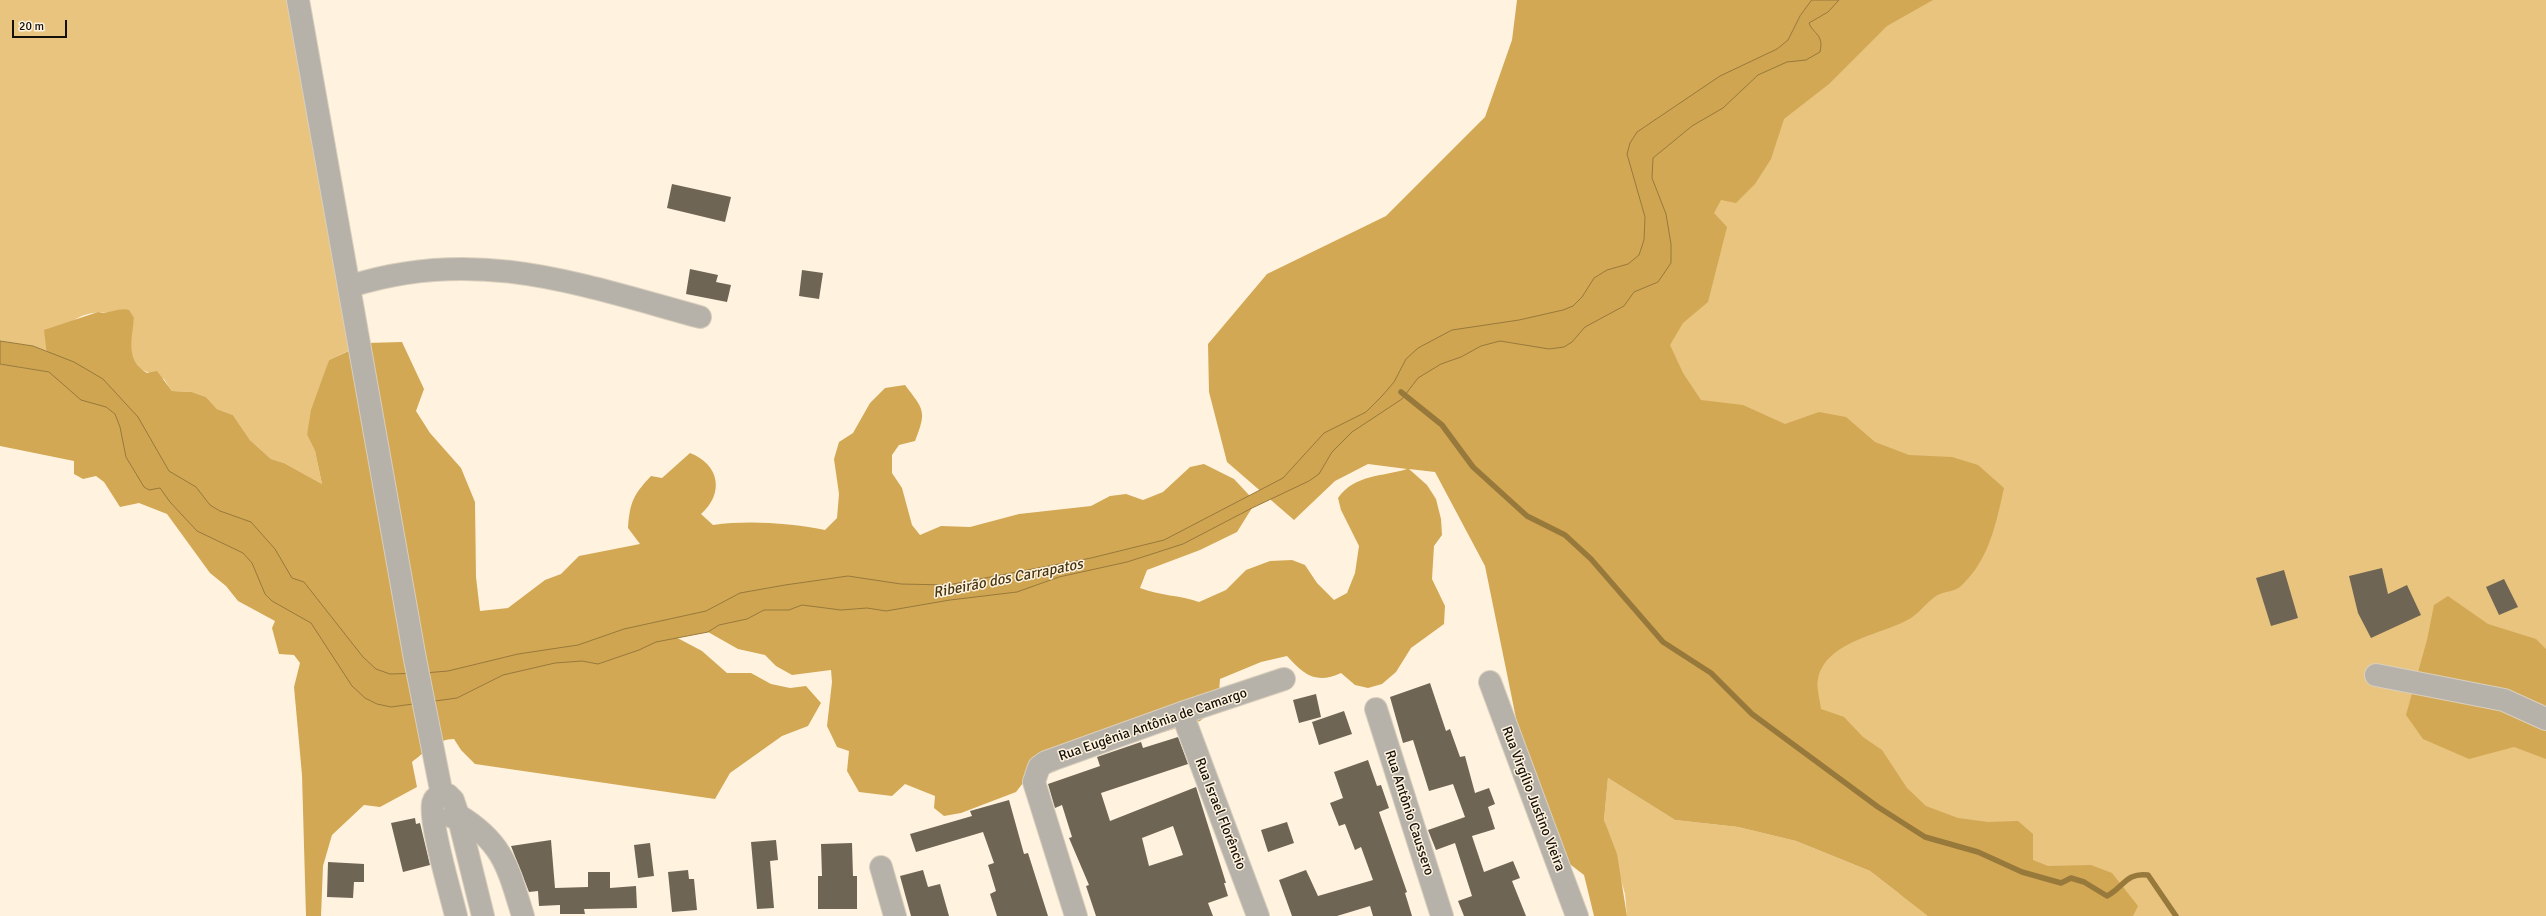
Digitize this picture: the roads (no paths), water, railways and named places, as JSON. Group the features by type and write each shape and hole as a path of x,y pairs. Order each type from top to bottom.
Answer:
{"street":[{"path":"298,0 354,307 415,659 442,794"},
{"path":"350,286 382,276 413,271 500,269 541,275 700,317"},
{"path":"2376,675 2504,700 2546,719"},
{"name":"Rua Eugênia Antônia de Camargo","path":"1076,916 1034,782 1039,767 1046,762 1182,712 1284,679"},
{"name":"Rua Virgílio Justino Vieira","path":"1490,682 1577,916"},
{"name":"Rua Antônio Caussero","path":"1376,709 1442,916"},
{"name":"Rua Israel Florêncio","path":"1182,712 1258,916"},
{"path":"456,916 435,821 434,803 436,797 442,794 448,795 453,800 483,916"},
{"path":"435,821 458,816 489,838 507,867 523,916"},
{"path":"881,867 895,916"}],"water":[{"name":"Ribeirão dos Carrapatos","path":"1812,0 1839,0 1828,12 1809,23 1820,38 1820,52 1806,60 1787,62 1758,75 1723,108 1692,126 1653,158 1652,178 1666,214 1671,244 1671,263 1658,282 1634,292 1624,306 1585,327 1572,342 1564,347 1549,349 1500,341 1481,346 1461,357 1441,364 1418,378 1402,399 1352,432 1332,452 1319,474 1309,481 1252,508 1183,544 1127,562 1059,577 1017,592 950,600 886,611 867,608 841,610 802,605 789,610 764,610 747,619 719,625 708,632 656,642 639,650 598,664 582,661 555,663 503,675 457,698 391,707 377,704 365,698 352,686 311,623 272,601 265,594 252,563 243,553 197,531 170,502 160,488 149,490 144,487 126,457 120,427 115,414 106,407 81,400 49,372 0,364 0,341 33,346 74,362 103,379 138,417 169,471 196,487 210,505 220,511 251,522 275,549 292,578 304,582 363,657 376,669 390,674 448,671 518,654 578,645 624,629 706,611 740,593 785,585 848,576 901,584 948,585 1091,558 1164,540 1283,478 1324,433 1366,412 1394,382 1406,359 1418,348 1452,330 1519,320 1563,310 1573,306 1582,297 1594,278 1607,270 1628,264 1639,255 1644,240 1645,217 1627,154 1630,143 1637,132 1720,76 1777,49 1788,40 1800,16"}],"waterway":[{"path":"1401,392 1442,425 1473,467 1527,516 1565,535 1591,559 1663,642 1711,673 1752,714 1878,807 1925,837 1978,852 2022,872 2061,883 2071,878 2084,882 2107,896 2130,878 2148,875 2176,916"}]}
